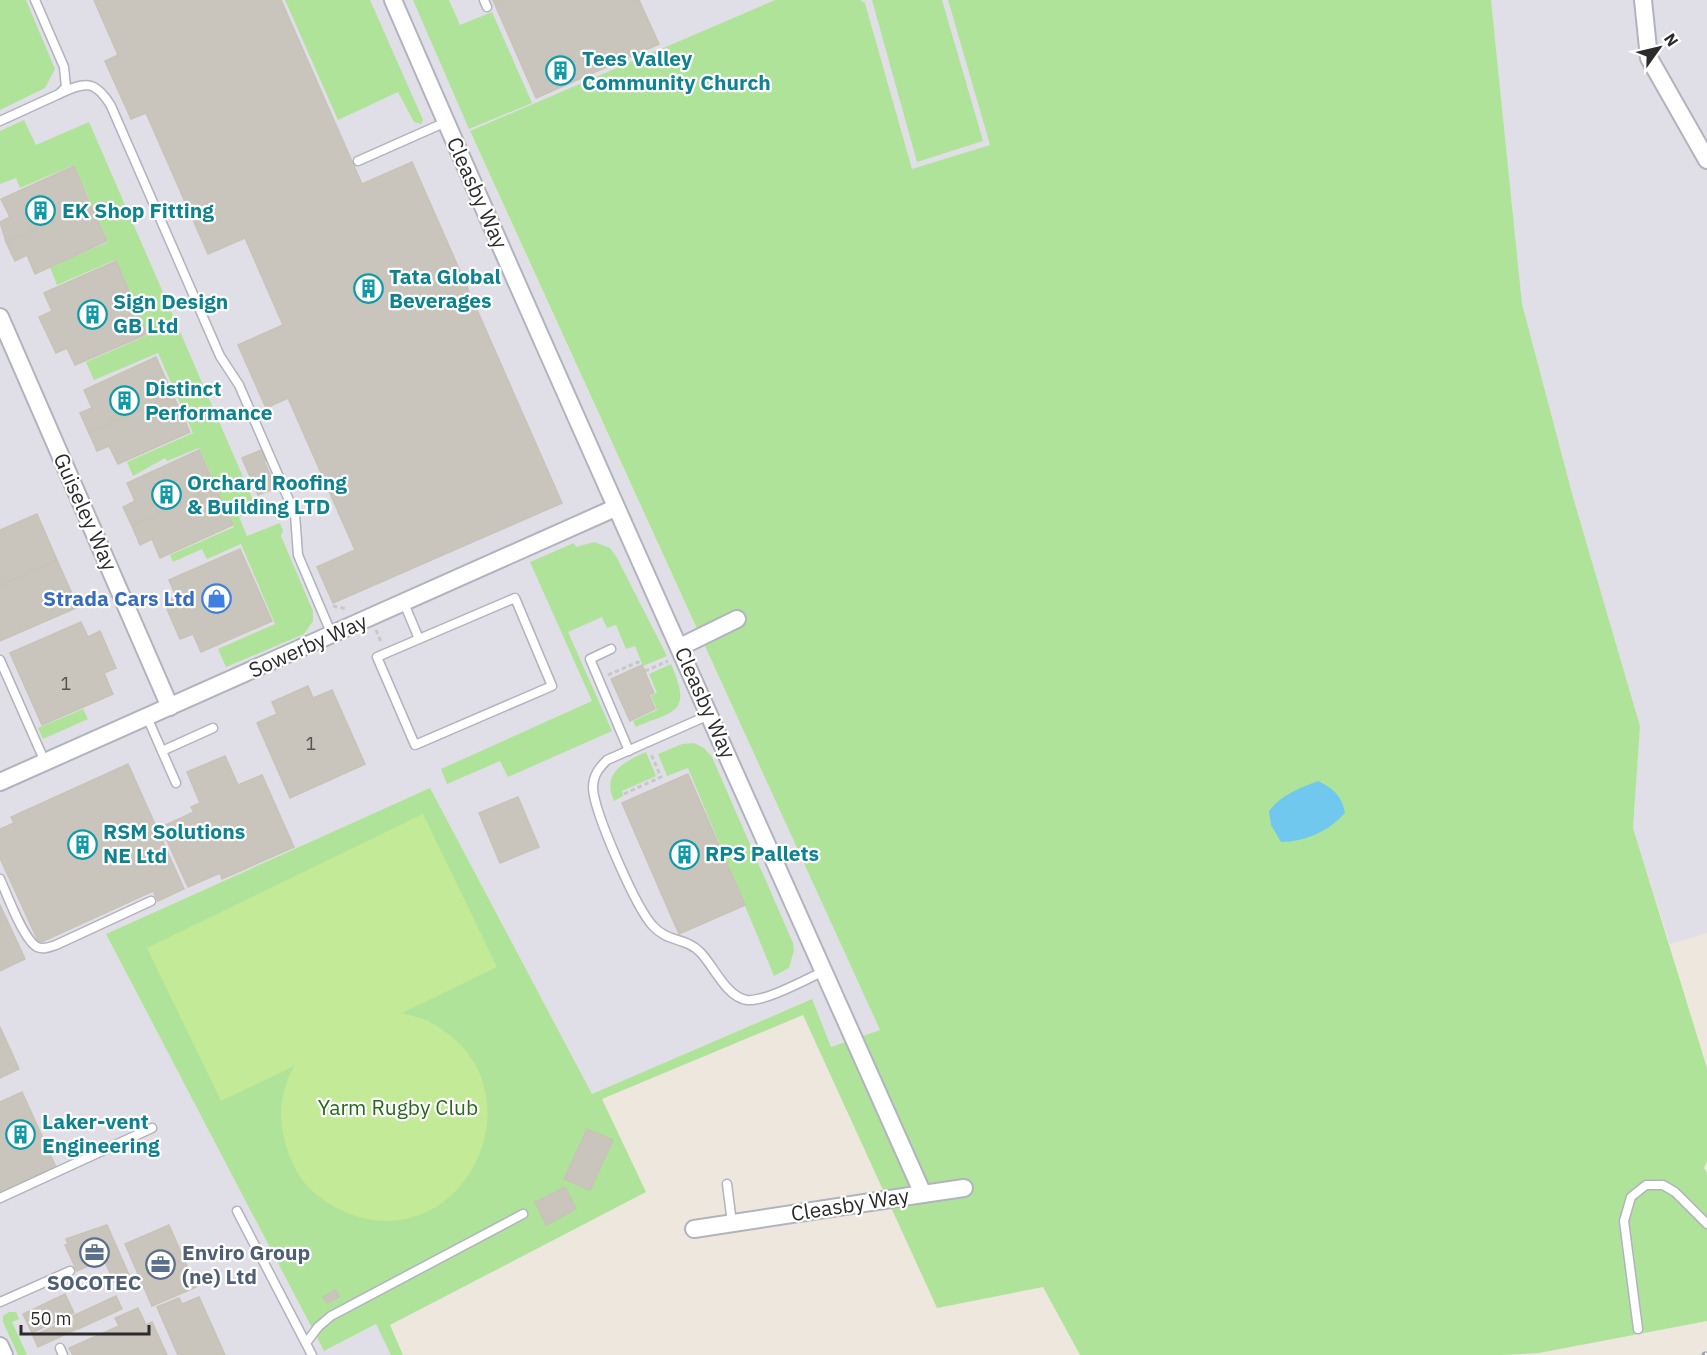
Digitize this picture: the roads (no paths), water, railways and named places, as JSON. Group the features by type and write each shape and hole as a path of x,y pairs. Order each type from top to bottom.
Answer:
{"street":[{"name":"Cleasby Way","path":"393,0 676,653 710,714 923,1194 694,1228"},
{"path":"1643,0 1649,58 1707,160"},
{"name":"Guiseley Way","path":"0,317 170,707"},
{"name":"Sowerby Way","path":"0,782 615,508"},
{"path":"676,653 737,619"},
{"path":"923,1194 964,1188"},
{"path":"0,1346 4,1355"}],"lane":[{"path":"35,0 64,67 72,77 95,86 104,93 111,106 220,356 240,385 295,514 298,555 332,635"},
{"path":"59,94 66,87 64,67"},
{"path":"0,121 85,84"},
{"path":"358,161 446,122"},
{"path":"515,598 552,686 415,745 377,657 419,639 515,598"},
{"path":"404,603 419,639"},
{"path":"611,649 590,659 629,751"},
{"path":"0,660 45,762"},
{"path":"710,714 607,760 597,770 593,786 596,806 640,906 653,927 671,940 685,942 698,949 727,988 739,998 749,1000 762,997 825,971"},
{"path":"147,717 176,783"},
{"path":"162,751 213,728"},
{"path":"0,879 26,934 33,944 42,948 56,945 151,901"},
{"path":"0,1198 152,1128"},
{"path":"727,1184 732,1223"},
{"path":"1638,1329 1624,1221 1631,1197 1646,1185 1663,1185 1675,1192 1707,1224"},
{"path":"237,1211 312,1355"},
{"path":"306,1343 318,1327 331,1316 523,1214"},
{"path":"0,1302 70,1271"}],"water":[{"path":"1318,781 1336,793 1345,813 1332,825 1308,838 1281,842 1271,825 1269,811 1285,796"}],"place":[{"name":"Tees Valley Community Church","path":"561,71"},
{"name":"EK Shop Fitting","path":"41,211"},
{"name":"Tata Global Beverages","path":"368,289"},
{"name":"Sign Design GB Ltd","path":"92,314"},
{"name":"Distinct Performance","path":"124,401"},
{"name":"Orchard Roofing & Building LTD","path":"166,495"},
{"name":"Strada Cars Ltd","path":"216,599"},
{"name":"RSM Solutions NE Ltd","path":"82,844"},
{"name":"RPS Pallets","path":"684,854"},
{"name":"Laker-vent Engineering","path":"21,1134"},
{"name":"SOCOTEC","path":"94,1252"},
{"name":"Enviro Group (ne) Ltd","path":"161,1265"}],"park label":[{"name":"Yarm Rugby Club","path":"398,1108"}]}
